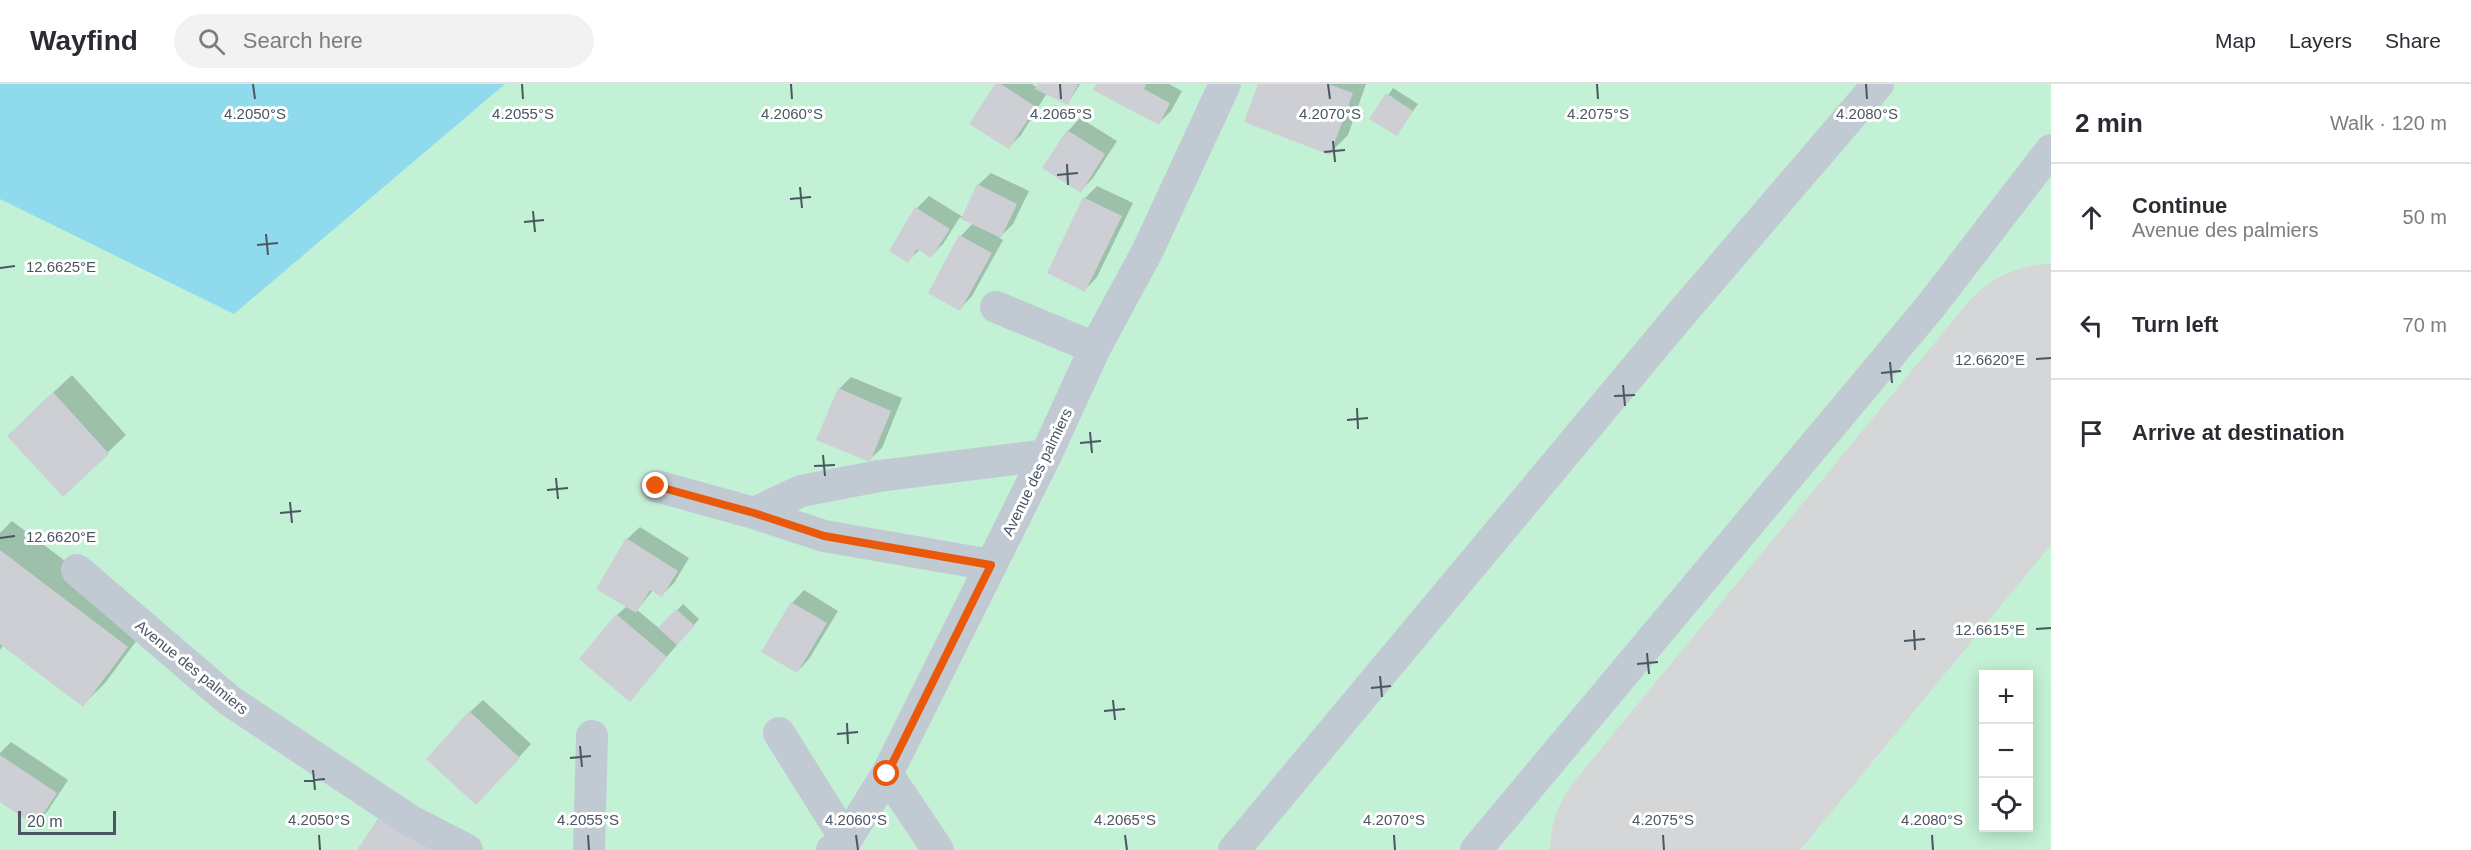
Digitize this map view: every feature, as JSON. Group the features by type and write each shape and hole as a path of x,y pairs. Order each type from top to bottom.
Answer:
{"street":[{"name":"Avenue des palmiers","path":"839,845 887,774 1046,455 1095,348 1147,252 1225,84"},
{"path":"1234,850 1681,314 1878,84"},
{"path":"1476,850 1930,307 2051,150"},
{"path":"996,308 1095,348"},
{"path":"754,513 801,491 879,476 1046,455"},
{"path":"656,486 754,513 824,536 991,565"},
{"name":"Avenue des palmiers","path":"77,570 230,701 411,821 467,850"},
{"path":"779,733 839,845"},
{"path":"589,850 592,736"},
{"path":"887,774 938,850"}],"green space":[{"path":"0,84 2051,84 2051,850 0,850"}],"water":[{"path":"0,84 505,84 234,314 0,199"}],"building":[{"path":"995,84 1001,84 1036,107 1009,149 969,124"},
{"path":"1038,84 1078,84 1068,105 1035,89"},
{"path":"1096,84 1146,84 1144,89 1170,103 1159,125 1093,90"},
{"path":"1258,84 1328,84 1353,93 1330,155 1244,122"},
{"path":"1386,93 1413,111 1397,136 1369,119"},
{"path":"1067,130 1105,154 1081,193 1042,168"},
{"path":"977,184 1017,204 1001,238 961,219"},
{"path":"1083,197 1122,216 1085,292 1047,273"},
{"path":"915,207 950,229 931,258 917,249 908,263 889,251"},
{"path":"959,235 992,253 960,311 928,293"},
{"path":"838,388 891,411 870,462 816,440"},
{"path":"53,392 109,454 63,497 7,436"},
{"path":"626,538 678,571 662,597 650,590 636,613 596,589"},
{"path":"0,550 128,647 83,707 0,644"},
{"path":"791,602 827,623 797,673 761,652"},
{"path":"676,609 695,626 677,645 658,628"},
{"path":"616,614 667,657 630,702 579,659"},
{"path":"469,711 520,758 476,805 426,759"},
{"path":"0,755 57,793 35,826 0,802"},
{"path":"381,814 435,850 357,850"}],"runway":[{"path":"1659,850 2051,373"}],"route":[{"path":"656,486 754,513 824,536 991,565 887,774"}]}
